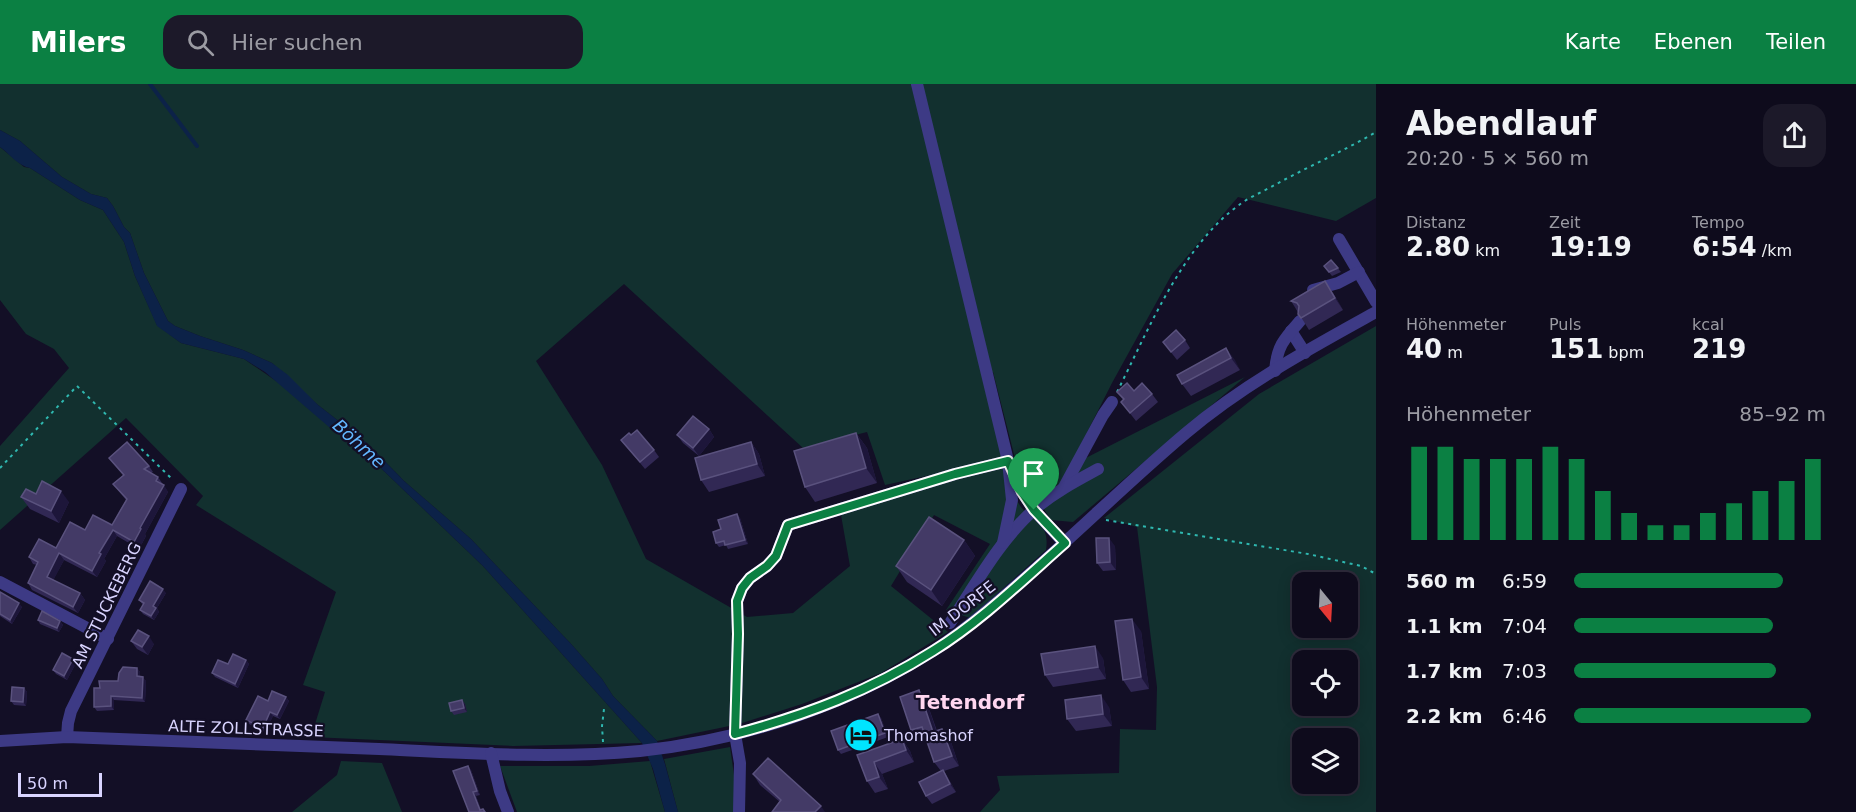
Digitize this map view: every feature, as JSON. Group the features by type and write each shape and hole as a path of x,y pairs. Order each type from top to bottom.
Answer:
{"street":[{"path":"917,84 1008,461 1012,500 1003,543"},
{"path":"1339,239 1376,302"},
{"path":"1311,290 1338,283 1359,272"},
{"name":"IM DORFE","path":"491,753 604,753 669,747 735,734 806,713 885,678 934,650 984,613 1213,411 1275,371 1376,312"},
{"path":"1275,371 1277,353 1284,339 1295,326 1305,353"},
{"path":"1064,487 1102,416 1112,402"},
{"path":"1008,461 1022,492 1034,510 1065,543"},
{"path":"739,812 740,763 735,734 737,601 742,588 750,578 767,566 776,556 788,525 955,474 1008,461"},
{"path":"950,623 1003,543 1034,510 1064,487 1098,469"},
{"name":"AM STUCKEBERG","path":"67,737 71,711 181,489"},
{"path":"0,582 108,639"},
{"name":"ALTE ZOLLSTRASSE","path":"0,741 67,737 491,753"},
{"path":"491,753 500,791 508,812"}],"path":[{"path":"1112,402 1174,282 1208,232 1239,205 1376,132"},
{"path":"0,468 77,386 181,489"},
{"path":"1110,512 1101,520 1308,554 1361,566 1376,573"},
{"path":"604,709 602,726 604,753"}],"green space":[{"path":"0,84 1376,84 1376,198 1336,221 1238,197 1172,274 1112,383 1070,466 1245,377 1073,522 1051,520 1025,480 1015,458 993,372 984,372 1004,459 885,485 867,432 803,448 624,284 536,361 602,465 646,559 747,617 793,613 850,566 841,515 879,498 1002,467 1018,503 1044,529 1047,541 1046,550 970,618 946,610 990,544 934,515 891,586 948,632 881,673 802,704 739,724 657,741 613,696 602,679 572,645 471,539 404,481 368,444 318,405 272,363 243,350 175,326 168,321 144,273 130,233 107,198 91,194 62,177 20,141 0,130"},
{"path":"0,147 24,167 30,168 80,200 103,210 124,242 135,276 157,325 181,343 244,359 279,383 351,444 363,451 483,566 642,743 513,746 311,737 325,692 303,685 336,592 196,505 203,496 126,418 0,530 0,446 69,368 54,349 26,334 0,300"},
{"path":"1376,326 1376,812 980,812 1000,790 997,776 1119,773 1120,729 1156,730 1157,687 1137,527 1104,518 1259,394"},
{"path":"730,747 735,782 734,812 678,812 664,759"},
{"path":"341,761 382,763 402,812 292,812 337,775"},
{"path":"650,761 665,812 517,812 500,766 589,766"}],"water":[{"name":"Böhme","path":"0,130 20,141 62,177 91,194 107,198 130,233 144,273 168,321 175,326 243,350 272,363 288,375 318,405 368,444 404,481 471,539 572,645 602,679 613,696 657,741 678,812 665,812 653,769 642,743 483,566 363,451 329,427 265,372 244,359 181,343 157,326 135,276 124,242 103,210 80,200 18,162 0,147"}],"building":[{"path":"1331,260 1338,268 1329,272 1324,266"},
{"path":"1325,281 1335,298 1301,318 1298,314 1299,306 1291,301"},
{"path":"1176,330 1185,340 1171,352 1163,342"},
{"path":"1226,348 1231,358 1182,384 1177,375"},
{"path":"1127,383 1134,391 1142,383 1152,394 1130,413 1121,402 1124,399 1117,392"},
{"path":"693,416 709,429 693,448 677,435"},
{"path":"637,430 654,450 640,462 621,440"},
{"path":"856,433 866,468 805,487 794,451"},
{"path":"127,442 149,466 144,469 158,477 156,481 164,485 134,542 113,530 99,553 101,554 92,571 59,553 47,577 80,593 73,607 28,583 38,562 29,557 39,539 56,548 70,522 85,530 93,515 112,525 127,499 113,484 124,475 109,458"},
{"path":"751,442 757,464 701,480 695,458"},
{"path":"42,481 61,491 51,511 21,497 26,489 36,494"},
{"path":"737,514 745,540 725,545 724,541 716,543 713,532 721,529 718,520"},
{"path":"929,517 964,540 931,590 896,566"},
{"path":"1096,538 1109,538 1110,562 1097,563"},
{"path":"123,561 130,564 124,577 116,574"},
{"path":"150,581 163,589 153,606 156,608 151,616 140,610 144,603 139,600"},
{"path":"0,592 19,603 10,620 0,614"},
{"path":"42,611 60,621 57,628 38,620"},
{"path":"1132,619 1141,677 1123,680 1115,621"},
{"path":"138,630 149,636 142,647 131,641"},
{"path":"1095,646 1098,667 1045,675 1041,654"},
{"path":"62,653 73,659 64,676 53,670"},
{"path":"233,654 246,660 235,684 212,673 218,660 228,664"},
{"path":"123,667 137,668 137,676 143,677 142,698 111,696 111,706 94,707 94,688 100,688 99,681 118,681"},
{"path":"12,687 24,688 23,702 11,701"},
{"path":"919,690 933,732 942,729 952,756 934,762 922,727 911,730 900,697"},
{"path":"272,691 286,697 277,715 270,712 263,728 246,720 258,696 268,701"},
{"path":"1101,695 1103,714 1067,719 1065,700"},
{"path":"462,700 464,708 451,711 449,703"},
{"path":"878,714 885,733 838,750 831,731"},
{"path":"902,739 906,750 874,762 879,777 867,781 857,755"},
{"path":"768,758 821,806 815,812 772,812 781,800 753,774"},
{"path":"468,766 477,791 473,792 480,810 483,809 485,812 469,812 453,771"},
{"path":"943,770 950,784 926,796 919,782"}],"waterway":[{"path":"150,84 197,146"}],"place":[{"name":"Thomashof","path":"861,735"}],"district":[{"name":"Tetendorf","path":"970,702"}],"route":[{"path":"1008,461 1022,492 1034,510 1065,543 984,613 934,650 885,678 806,713 735,734 737,601 742,588 750,578 767,566 776,556 788,525 955,474 1008,461"}]}
